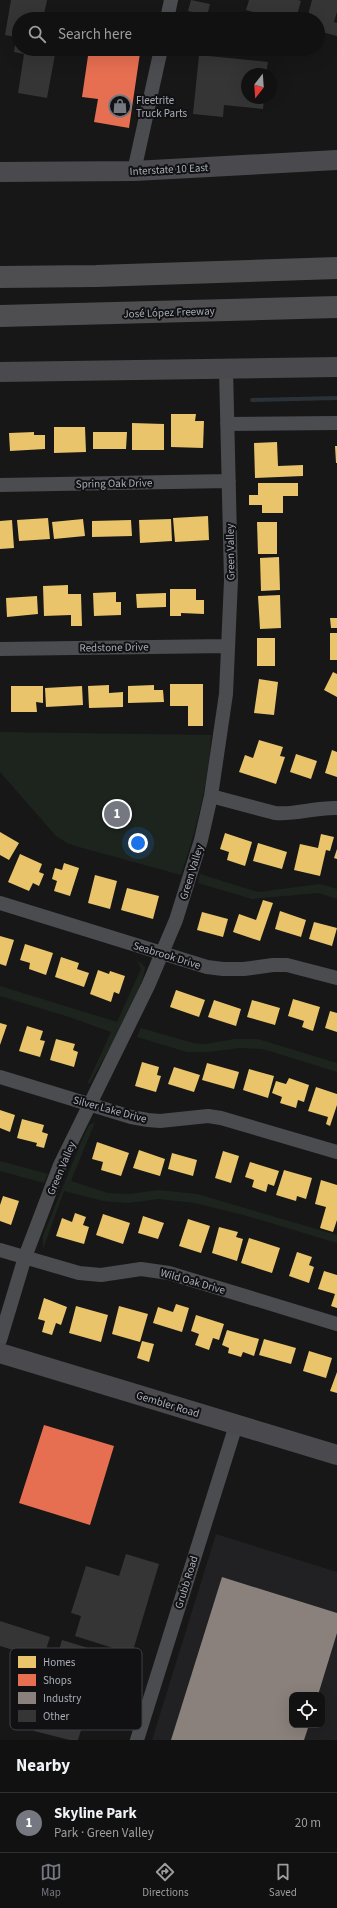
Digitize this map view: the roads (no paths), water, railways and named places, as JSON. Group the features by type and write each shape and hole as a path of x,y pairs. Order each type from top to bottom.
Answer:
{"highway":[{"path":"0,261 96,276"},
{"path":"0,277 96,276 337,268"},
{"name":"José López Freeway","path":"4,317 337,307"}],"main road":[{"name":"Interstate 10 East","path":"0,172 134,171 337,160"},
{"path":"0,372 337,367"},
{"name":"Gembler Road","path":"0,1353 337,1455"}],"street":[{"path":"169,12 172,0"},
{"path":"134,171 159,56"},
{"name":"Green Valley","path":"0,1340 25,1257 60,1165 133,1017 176,920 201,840 211,796 226,694 231,580 226,369"},
{"path":"227,424 337,423"},
{"name":"Spring Oak Drive","path":"0,485 229,481"},
{"name":"Redstone Drive","path":"0,649 228,646"},
{"path":"211,796 284,814 337,808"},
{"name":"Seabrook Drive","path":"0,903 207,967 244,969 273,965 287,965 337,978"},
{"name":"Silver Lake Drive","path":"0,1077 148,1120 160,1121 208,1116 221,1118 337,1152"},
{"name":"Wild Oak Drive","path":"0,1250 91,1275 141,1269 169,1273 337,1324"},
{"name":"Grubb Road","path":"142,1724 236,1425"},
{"name":"Grubb Road","path":"137,1740 140,1730"}],"waterway":[{"path":"252,400 337,398"}],"place":[{"name":"Fleetrite Truck Parts","path":"120,106"},
{"name":"Skyline Park","path":"117,814"}]}
